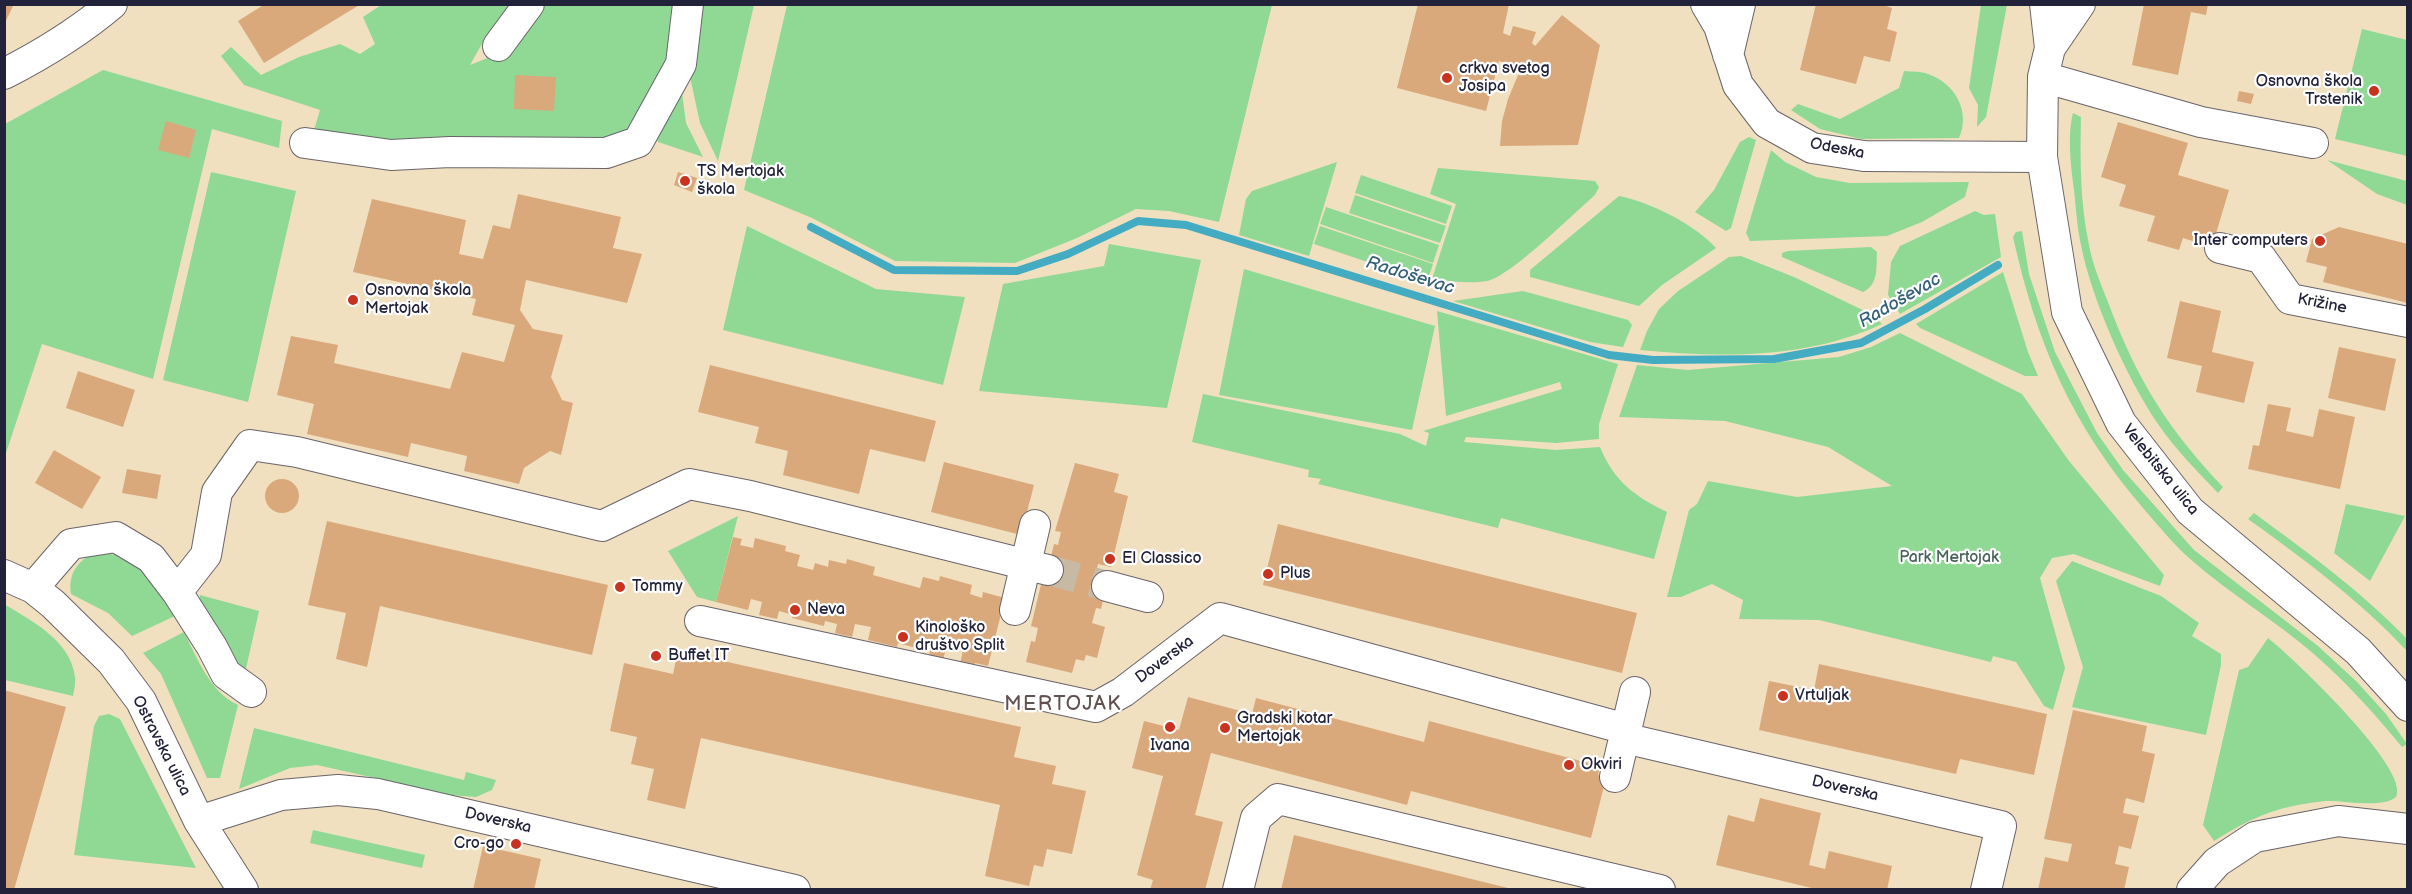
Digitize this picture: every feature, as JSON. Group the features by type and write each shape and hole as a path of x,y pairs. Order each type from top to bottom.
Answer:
{"street":[{"path":"4,74 37,57 88,24 112,4"},
{"path":"498,46 529,4"},
{"path":"304,143 390,155 450,152 606,153 638,142 681,64 688,4"},
{"name":"Odeska","path":"1706,4 1719,26 1738,85 1767,123 1812,148 1863,156 2042,158"},
{"path":"1728,55 1740,4"},
{"name":"Velebitska ulica","path":"2045,4 2049,48 2043,78 2042,158 2067,312 2121,423 2190,511 2358,651 2408,706"},
{"name":"Velebitska ulica","path":"2049,48 2080,4"},
{"path":"2043,78 2201,122 2313,143"},
{"name":"Križine","path":"2220,248 2261,258 2290,299 2408,322"},
{"path":"177,592 206,555 217,492 250,445 297,452 602,526 689,484 750,496 1037,567"},
{"path":"1015,610 1037,567 1035,525"},
{"path":"33,588 71,544 116,537 151,558 177,592 212,646 226,674 251,692"},
{"name":"Ostravska ulica","path":"4,575 33,588 53,604 111,661 141,702 200,820 243,890"},
{"path":"1107,586 1148,597"},
{"name":"Doverska","path":"700,621 1096,707 1124,692 1220,618 1625,733 2001,826 1986,890"},
{"path":"1615,777 1635,692"},
{"name":"Doverska","path":"200,820 280,795 338,790 378,794 795,890"},
{"path":"1238,890 1256,818 1278,799 1660,890"},
{"path":"2193,890 2217,862 2255,837 2338,822 2404,825"}],"green space":[{"path":"679,4 676,62 634,138 604,149 311,140 320,110 244,85 221,56 231,47 261,75 299,57 340,44 360,54 375,44 363,17 381,5 522,5 488,33 470,65 505,51 537,5"},
{"path":"787,4 1272,5 1219,222 1169,211 1136,209 1077,238 1015,263 895,261 812,218 744,190"},
{"path":"695,5 754,5 718,161 700,123 688,68"},
{"path":"1981,5 2007,5 1986,117 1977,127 1978,105 1969,88"},
{"name":"Osnovna škola Trstenik","path":"2362,29 2407,40 2407,156 2335,139"},
{"path":"103,70 282,121 279,148 212,129 153,379 42,344 5,456 5,124"},
{"path":"1904,71 1919,72 1938,78 1953,91 1962,109 1962,128 1959,138 1861,139 1820,129 1791,110 1798,104 1840,119 1899,88"},
{"path":"680,78 686,123 703,157 658,142 654,130"},
{"path":"2073,113 2081,117 2082,197 2091,253 2102,286 2122,336 2145,383 2171,425 2223,487 2218,493 2179,451 2146,406 2123,362 2102,313 2086,266 2078,231 2070,152"},
{"path":"1749,137 1756,140 1731,228 1726,231 1695,212 1714,190 1740,142"},
{"path":"1771,150 1785,162 1816,177 1850,183 1969,182 1965,197 1922,222 1887,236 1750,241 1746,233"},
{"path":"2327,160 2407,181 2407,205 2377,194"},
{"path":"1337,162 1309,256 1239,235 1246,199 1252,191"},
{"path":"1438,168 1595,181 1599,187 1595,195 1542,243 1497,277 1487,281 1473,282 1432,279 1456,204 1430,194"},
{"path":"211,172 296,191 248,402 163,380"},
{"path":"1361,175 1452,206 1446,224 1355,193"},
{"path":"1355,195 1446,226 1440,243 1349,213"},
{"path":"1619,196 1644,203 1671,215 1707,239 1716,248 1662,285 1639,306 1530,277 1530,270"},
{"path":"1326,207 1439,245 1433,263 1320,224"},
{"path":"1975,211 1984,215 1995,214 2001,257 1900,314 1888,295 1891,262 1900,246"},
{"path":"747,226 876,289 965,297 943,385 723,330"},
{"path":"1320,226 1433,264 1427,282 1314,244"},
{"path":"2022,231 2029,274 2055,352 2097,433 2123,470 2194,550 2318,646 2357,682 2386,714 2407,744 2402,747 2360,699 2315,655 2204,571 2183,552 2165,534 2118,477 2077,414 2046,348 2033,313 2013,237 2016,232"},
{"path":"1109,244 1201,260 1167,408 979,391 1003,284 1104,266"},
{"path":"1871,247 1877,252 1876,275 1872,285 1863,292 1782,257 1782,253 1788,251"},
{"path":"1741,256 1794,277 1873,315 1882,324 1824,344 1794,350 1732,355 1640,350 1659,309 1678,291 1729,257"},
{"path":"1244,269 1435,326 1412,430 1219,395"},
{"path":"2003,272 2028,352 2038,376 2025,376 1920,328 1916,324"},
{"path":"1523,291 1628,320 1632,325 1623,347 1590,342 1453,301"},
{"path":"1437,311 1618,364 1599,424 1599,439 1556,443 1466,437 1464,442 1556,450 1600,447 1612,469 1626,486 1667,512 1654,559 1501,518 1498,528 1318,484 1321,479 1308,477 1309,470 1192,442 1203,394 1400,434 1426,446 1429,433 1423,431 1562,389 1560,382 1446,416"},
{"name":"Park Mertojak","path":"1900,333 2022,394 2069,461 2164,575 2160,586 2074,554 2052,558 2040,578 2065,668 2053,710 2044,706 2016,662 1993,656 1991,662 1819,620 1739,619 1743,600 1712,584 1681,597 1667,597 1689,510 1697,504 1708,481 1797,497 1892,486 1828,447 1725,421 1619,417 1637,365 1688,370 1839,357 1871,347"},
{"path":"2346,504 2405,516 2370,581 2334,553"},
{"path":"2254,513 2334,573 2389,621 2407,639 2407,651 2350,597 2248,519"},
{"path":"738,516 716,602 697,597 668,551"},
{"path":"94,552 109,554 134,563 152,581 175,616 132,636 108,613 71,594 71,580 75,569"},
{"path":"2072,561 2161,596 2199,623 2192,636 2221,654 2221,665 2206,735 2072,707 2083,667 2056,581"},
{"path":"200,595 259,611 245,673 232,661 200,601"},
{"path":"4,604 38,625 66,653 75,677 73,696 5,680"},
{"path":"184,632 212,683 228,699 238,705 220,778 207,778 161,674 143,653"},
{"path":"2268,638 2300,666 2368,739 2386,763 2396,783 2396,797 2382,803 2325,801 2282,809 2252,820 2214,841 2203,825 2239,670 2248,667"},
{"path":"109,714 120,719 196,868 74,855 94,726 99,716"},
{"path":"254,728 464,780 466,772 496,780 492,790 476,797 451,795 317,765 290,768 239,789"},
{"path":"313,830 425,855 422,868 310,843"}],"building":[{"path":"4,4 14,4 4,25"},
{"path":"265,4 361,4 264,63 238,21"},
{"name":"crkva svetog Josipa","path":"1418,4 1509,4 1503,33 1510,36 1513,26 1536,32 1532,43 1535,46 1562,15 1600,45 1578,145 1500,146 1502,121 1521,68 1499,61 1486,111 1397,88"},
{"path":"1816,4 1880,4 1892,8 1887,29 1897,32 1890,62 1864,56 1856,84 1800,70"},
{"path":"2144,4 2208,4 2206,15 2191,12 2178,75 2132,65"},
{"path":"515,75 556,77 554,111 514,109"},
{"path":"2239,91 2254,94 2251,104 2237,101"},
{"path":"166,121 196,130 189,158 158,150"},
{"path":"2118,122 2188,143 2178,175 2229,190 2212,247 2183,238 2179,250 2147,241 2155,216 2119,206 2126,185 2101,177"},
{"name":"TS Mertojak škola","path":"678,172 697,178 692,192 674,185"},
{"path":"518,194 621,217 613,248 642,254 627,303 526,280 520,310 533,329 563,335 551,377 562,400 573,403 561,455 550,451 524,468 519,484 464,471 467,456 411,443 408,457 307,434 314,404 277,395 291,336 338,345 334,363 450,389 462,352 504,362 515,325 472,315 476,299 353,272 372,199 466,220 459,254 483,259 493,225 510,229"},
{"path":"2339,227 2408,244 2408,303 2323,282 2327,267 2306,262 2312,239"},
{"path":"2180,301 2221,311 2212,352 2254,362 2244,403 2196,392 2202,366 2167,358"},
{"path":"2339,347 2396,359 2385,411 2328,398"},
{"path":"710,365 936,421 925,462 870,449 859,494 783,475 788,451 755,443 759,427 698,412"},
{"path":"78,371 135,390 123,427 66,408"},
{"path":"2268,404 2291,408 2286,431 2313,437 2319,409 2355,417 2340,489 2248,469 2253,445 2259,446"},
{"path":"54,450 101,477 82,509 35,483"},
{"path":"944,462 1034,485 1021,535 931,512"},
{"path":"1075,463 1119,474 1114,492 1128,496 1111,567 1098,564 1095,577 1108,580 1101,609 1096,608 1092,623 1105,627 1097,658 1086,655 1084,661 1076,659 1072,673 1026,662 1031,641 1035,642 1038,628 1031,626 1044,572 1047,573 1054,544 1058,545 1061,532 1055,531"},
{"path":"127,469 161,475 157,499 122,493"},
{"path":"282,479 294,484 299,496 294,508 282,513 270,508 265,496 270,484"},
{"path":"327,521 608,585 592,655 380,606 367,667 336,659 346,613 308,605"},
{"path":"1278,524 1637,613 1622,673 1263,585"},
{"path":"733,537 742,539 740,545 753,548 755,538 786,546 785,551 800,555 797,566 813,570 815,563 828,567 829,560 846,564 847,559 875,567 873,575 920,588 923,577 939,581 940,576 972,585 970,594 982,598 983,592 1005,598 988,666 975,663 974,668 960,664 963,650 947,645 943,660 929,656 931,647 917,643 916,648 898,643 897,647 868,640 871,627 855,624 852,637 835,633 837,624 825,621 824,626 792,618 793,615 779,611 777,619 759,615 762,602 751,599 748,610 716,602"},
{"path":"678,651 1021,727 1014,757 1056,766 1052,784 1086,791 1072,854 1047,849 1043,867 1034,865 1029,886 985,876 1000,805 701,738 685,809 647,800 654,769 631,764 637,737 610,731 624,663 673,674"},
{"path":"1819,664 2047,714 2034,775 1960,759 1956,774 1759,730 1769,681 1814,690"},
{"path":"4,690 66,707 14,890 4,890"},
{"path":"1188,697 1252,714 1256,698 1424,742 1429,721 1600,766 1598,775 1606,778 1591,838 1411,791 1407,805 1211,753 1195,815 1223,822 1205,890 1150,890 1153,880 1137,875 1163,776 1132,768 1144,721 1179,730"},
{"path":"2073,710 2147,726 2142,751 2155,754 2144,803 2126,798 2123,813 2139,816 2131,849 2119,846 2115,864 2129,867 2124,890 2038,890 2045,857 2068,862 2072,844 2044,839"},
{"path":"1760,798 1821,813 1809,865 1825,869 1829,851 1892,866 1887,890 1820,890 1716,865 1728,815 1754,822"},
{"path":"1294,835 1512,889 1512,890 1281,890"},
{"path":"483,846 541,859 534,890 473,890"}],"waterway":[{"name":"Radoševac","path":"811,227 894,270 1017,271 1068,254 1138,221 1186,225 1609,355 1653,360 1774,359 1861,343 1925,309 1998,265"}],"tunnel":[{"path":"1048,570 1107,586"}],"place":[{"name":"crkva svetog Josipa","path":"1447,78"},
{"name":"Osnovna škola Trstenik","path":"2374,91"},
{"name":"TS Mertojak škola","path":"685,181"},
{"name":"Inter computers","path":"2320,241"},
{"name":"Osnovna škola Mertojak","path":"353,300"},
{"name":"El Classico","path":"1110,559"},
{"name":"Plus","path":"1268,574"},
{"name":"Tommy","path":"620,587"},
{"name":"Neva","path":"795,610"},
{"name":"Kinološko društvo Split","path":"903,637"},
{"name":"Buffet IT","path":"656,656"},
{"name":"Vrtuljak","path":"1783,696"},
{"name":"Ivana","path":"1170,727"},
{"name":"Gradski kotar Mertojak","path":"1225,728"},
{"name":"Okviri","path":"1569,765"},
{"name":"Cro-go","path":"516,844"}],"district":[{"name":"MERTOJAK","path":"1063,705"}]}
